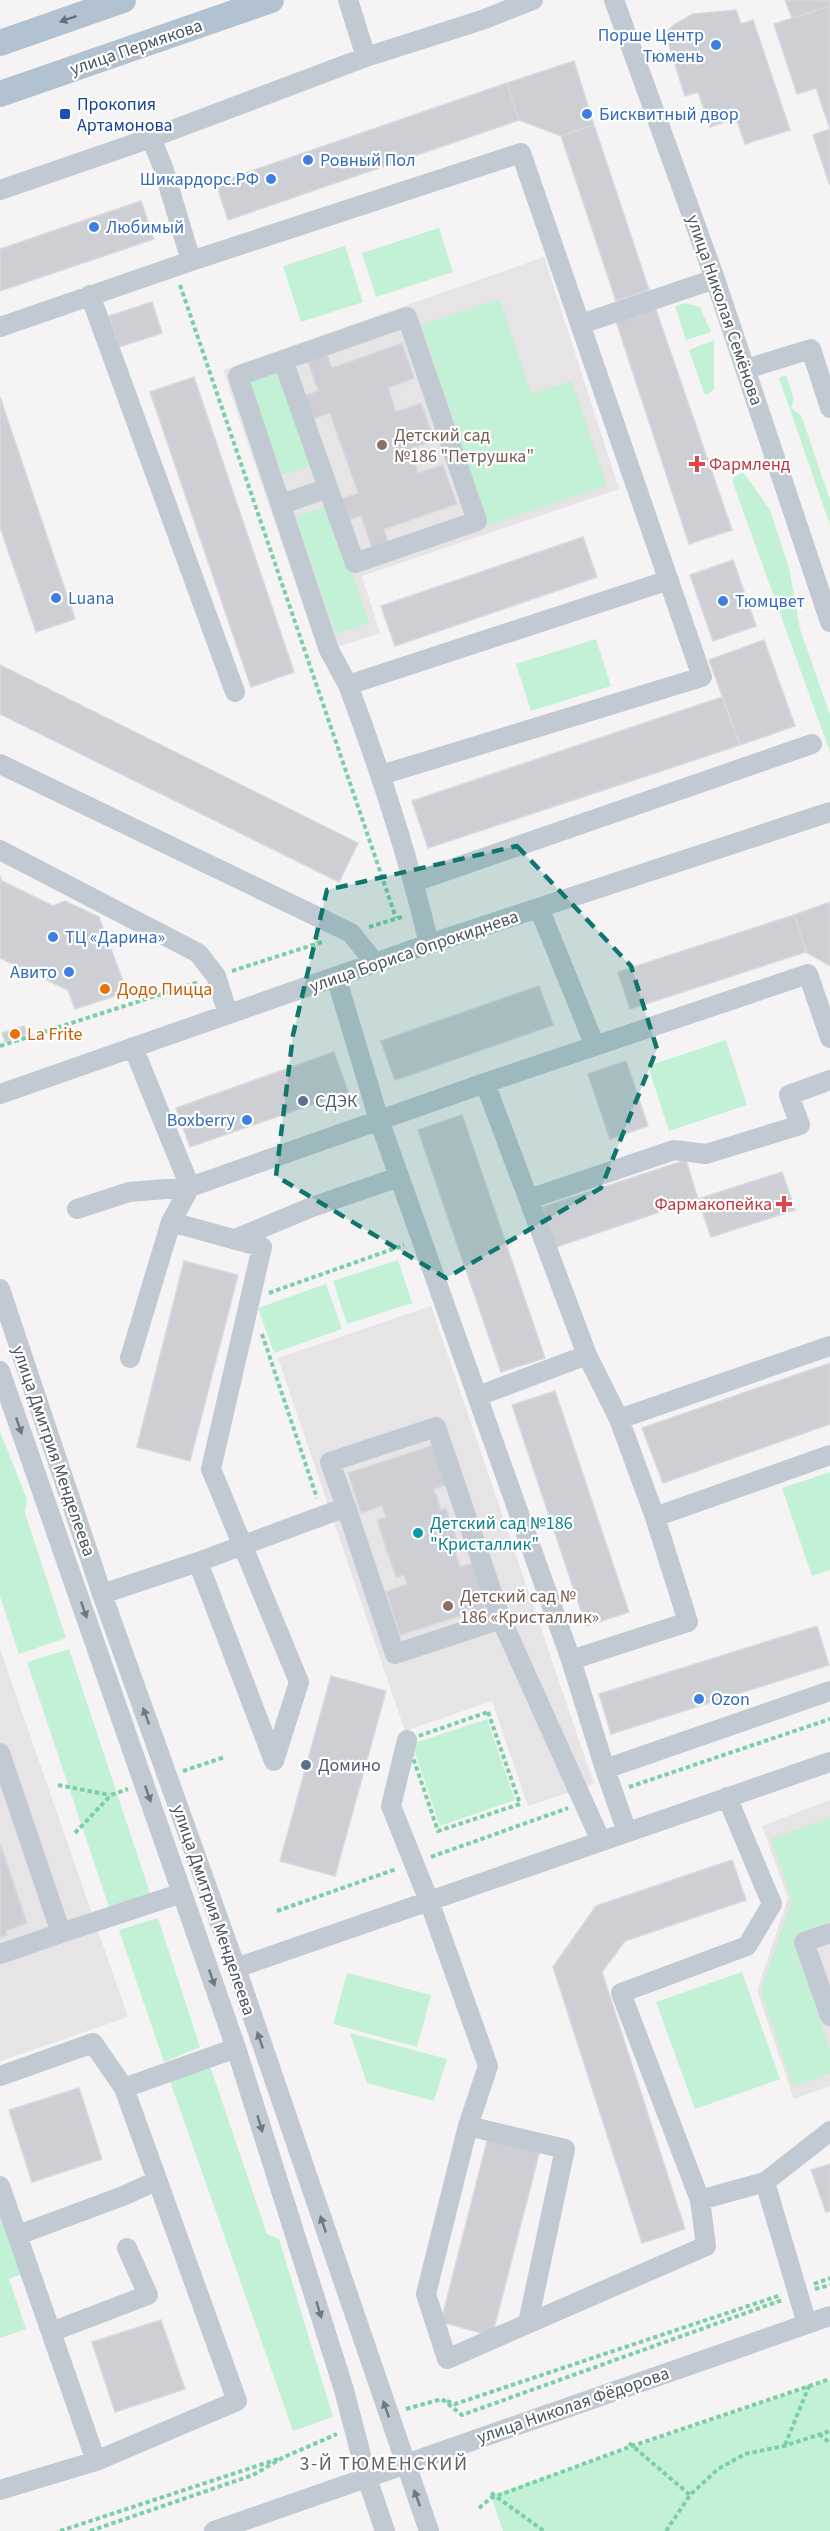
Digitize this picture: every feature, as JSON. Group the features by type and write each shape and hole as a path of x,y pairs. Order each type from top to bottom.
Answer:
{"main road":[{"path":"0,43 123,0"},
{"name":"улица Пермякова","path":"0,94 271,0"}],"street":[{"path":"348,0 366,57"},
{"path":"0,190 151,138 366,57 482,20 533,0"},
{"name":"улица Николая Семёнова","path":"619,1 746,369 830,622"},
{"path":"151,138 163,167 183,264"},
{"path":"0,327 90,295 521,153 702,677 381,775"},
{"path":"581,324 715,279"},
{"path":"90,295 235,692"},
{"path":"283,360 355,563 477,521 407,317 283,360 238,376 329,650 348,685 381,775 414,882 429,944"},
{"path":"746,369 811,349 829,400"},
{"path":"282,504 328,488"},
{"path":"348,685 669,580"},
{"path":"414,882 812,744"},
{"path":"0,764 351,933 375,963"},
{"name":"улица Бориса Опрокиднева","path":"0,1094 429,944 830,812"},
{"path":"0,850 198,953 216,976 228,1014"},
{"path":"538,909 595,1046"},
{"path":"77,1209 129,1192 190,1187 485,1083 808,974 830,1038"},
{"path":"336,977 379,1120 571,1660 627,1832"},
{"path":"133,1047 190,1187"},
{"path":"529,1199 674,1150 706,1154 800,1125 789,1095 830,1080"},
{"path":"485,1083 587,1355 619,1419 655,1517 688,1622 571,1660"},
{"path":"235,1239 312,1207 399,1177"},
{"path":"130,1358 171,1222 190,1187"},
{"path":"171,1222 262,1246 211,1469 299,1682 274,1761 198,1562"},
{"name":"улица Дмитрия Менделеева","path":"0,1289 102,1594 236,1968 429,2531"},
{"path":"619,1419 830,1346"},
{"path":"478,1396 587,1355"},
{"name":"улица Дмитрия Менделеева","path":"0,1371 236,2048 385,2531"},
{"path":"501,1619 395,1654 330,1462 436,1426 501,1619 601,1841"},
{"path":"655,1517 830,1455"},
{"path":"102,1594 198,1562 346,1507"},
{"path":"605,1769 830,1691"},
{"path":"407,1740 392,1806 429,1901 488,2066 468,2126 426,2294 447,2359 705,2246 700,2200 621,1993 747,1946 772,1904 727,1797"},
{"path":"0,1753 61,1933"},
{"path":"236,1968 830,1762"},
{"path":"0,1954 182,1893"},
{"path":"830,1933 804,1942 830,2016"},
{"path":"0,2076 93,2043 124,2088 237,2401 96,2461 0,2490"},
{"path":"124,2088 236,2048"},
{"path":"468,2126 565,2149 528,2323"},
{"path":"700,2200 765,2182 830,2131"},
{"path":"18,2235 123,2196 156,2181"},
{"path":"765,2182 807,2324"},
{"path":"0,2186 96,2461"},
{"path":"51,2332 148,2295 127,2248"},
{"name":"улица Николая Фёдорова","path":"214,2531 830,2316"}],"path":[{"path":"183,264 396,918"},
{"path":"261,1296 421,1239"},
{"path":"262,1333 323,1515"},
{"path":"488,1712 520,1804 438,1832 407,1740 488,1712"},
{"path":"613,1792 830,1719"},
{"path":"58,1785 111,1795"},
{"path":"277,1911 584,1802"},
{"path":"442,2399 462,2415 798,2292 830,2278"},
{"path":"388,2415 442,2399 456,2404 798,2292 830,2284"},
{"path":"479,2508 496,2496 630,2444 830,2379"},
{"path":"784,2446 810,2385"},
{"path":"60,2531 284,2457 354,2427"},
{"path":"666,2531 690,2495 718,2469 745,2454 784,2446 830,2431"},
{"path":"819,2434 830,2443"},
{"path":"630,2444 690,2495"},
{"path":"90,2531 253,2475 284,2457"},
{"path":"491,2493 544,2531"}],"highlighted area":[{"path":"517,846 631,966 657,1049 601,1188 446,1278 276,1176 293,1035 327,890"}],"shaded area":[{"path":"544,257 619,489 362,576 380,633 319,653 223,370"},
{"name":"Детский сад № 186 «Кристаллик»","path":"431,1306 594,1784 528,1806 492,1701 405,1731 278,1358"},
{"path":"0,1649 128,2017 0,2061"},
{"path":"830,1800 830,2086 794,2099 757,1991 788,1898 762,1826"}],"green space":[{"path":"439,228 453,272 376,297 362,253"},
{"path":"345,246 363,302 301,322 283,266"},
{"path":"500,299 531,394 572,381 607,486 488,525 421,325"},
{"path":"685,303 700,307 711,332 686,340 675,306"},
{"path":"714,340 714,390 706,395 689,350"},
{"path":"277,371 311,465 282,475 248,381"},
{"path":"786,375 794,399 791,408 801,415 830,500 830,525 779,378"},
{"path":"743,472 770,510 789,568 800,629 830,715 830,752 733,483 733,478"},
{"path":"329,506 369,623 336,634 296,517"},
{"path":"596,639 611,686 531,711 516,664"},
{"path":"726,1040 747,1105 669,1131 648,1066"},
{"path":"398,1260 412,1303 347,1324 333,1281"},
{"path":"326,1284 342,1329 274,1353 258,1308"},
{"path":"0,1432 27,1499 25,1513 66,1638 19,1654 0,1596"},
{"path":"830,1472 830,1570 812,1576 782,1488"},
{"path":"69,1649 151,1896 110,1910 27,1662"},
{"path":"487,1719 515,1800 440,1826 412,1744"},
{"path":"830,1818 830,1921 793,1936 830,2051 830,2073 793,2087 761,1991 792,1900 771,1839"},
{"path":"158,1918 200,2047 164,2062 119,1930"},
{"path":"742,1972 780,2079 695,2109 656,2002"},
{"path":"347,1973 431,1995 417,2047 333,2024"},
{"path":"350,2033 447,2059 434,2101 367,2083"},
{"path":"210,2066 267,2234 279,2239 333,2417 293,2431 170,2081"},
{"path":"0,2210 22,2274 9,2279 26,2329 0,2338"},
{"path":"830,2380 830,2531 503,2531 491,2496"}],"building":[{"path":"785,0 830,0 830,6 792,18"},
{"path":"830,6 830,129 816,88 797,94 774,24"},
{"path":"736,10 741,24 753,20 790,130 745,144 736,118 710,127 698,92 685,96 665,33 675,24 693,14"},
{"path":"574,61 594,125 561,136 519,120 507,83"},
{"path":"507,83 519,120 228,220 216,183"},
{"path":"594,125 649,290 616,301 561,136"},
{"path":"830,129 830,186 813,135"},
{"path":"141,201 154,239 0,291 0,249"},
{"path":"152,302 162,333 119,347 109,316"},
{"path":"654,304 732,530 689,544 615,318"},
{"name":"Детский сад №186 \"Петрушка\"","path":"402,343 414,378 388,388 396,412 421,403 435,441 410,449 418,473 443,465 457,504 384,529 388,542 372,548 361,516 346,521 338,500 358,493 330,413 307,421 299,397 318,391 307,359 326,352 332,368"},
{"path":"194,377 294,672 251,687 150,392"},
{"path":"0,397 75,619 36,632 0,527"},
{"path":"583,537 597,577 395,646 381,606"},
{"name":"Тюмцвет","path":"733,560 756,626 713,641 690,575"},
{"path":"764,640 795,726 740,745 709,660"},
{"path":"0,665 358,843 339,882 0,714"},
{"path":"722,697 740,745 428,848 412,801"},
{"name":"ТЦ «Дарина»","path":"0,876 2,881 53,906 65,901 99,917 127,992 75,1009 68,990 0,958"},
{"path":"830,902 830,966 806,952 794,915"},
{"path":"794,915 806,952 630,1009 618,972"},
{"path":"539,986 553,1025 395,1080 381,1041"},
{"name":"La Frite","path":"24,1026 27,1034 5,1042 2,1033"},
{"path":"334,1052 348,1092 190,1147 176,1108"},
{"path":"626,1061 648,1126 610,1139 588,1074"},
{"path":"462,1115 545,1358 501,1372 418,1130"},
{"path":"686,1160 698,1199 556,1247 543,1207"},
{"path":"782,1172 795,1210 711,1237 698,1199"},
{"path":"184,1261 238,1275 190,1461 137,1447"},
{"path":"830,1363 830,1424 663,1483 642,1428"},
{"path":"555,1391 629,1612 586,1626 512,1405"},
{"name":"Детский сад №186 \"Кристаллик\"","path":"434,1445 447,1485 434,1489 441,1509 446,1508 459,1547 454,1548 460,1567 473,1563 488,1607 400,1635 386,1592 407,1584 404,1575 396,1577 377,1520 386,1517 382,1506 361,1513 348,1473"},
{"path":"817,1626 829,1665 611,1734 599,1694"},
{"path":"331,1676 386,1691 335,1876 280,1861"},
{"path":"0,1843 27,1923 6,1931 7,1935 0,1938"},
{"path":"732,1860 746,1900 625,1941 602,1972 685,2229 642,2243 553,1967 596,1906"},
{"path":"79,2088 102,2159 32,2182 9,2110"},
{"path":"488,2137 540,2150 492,2336 441,2322"},
{"path":"830,2164 830,2211 826,2212 811,2170"},
{"path":"161,2320 185,2389 115,2412 92,2342"}],"place":[{"name":"Порше Центр Тюмень","path":"716,45"},
{"name":"Прокопия Артамонова","path":"65,114"},
{"name":"Бисквитный двор","path":"587,114"},
{"name":"Ровный Пол","path":"308,160"},
{"name":"Шикардорс.РФ","path":"271,179"},
{"name":"Любимый","path":"94,227"},
{"name":"Детский сад №186 \"Петрушка\"","path":"382,445"},
{"name":"Фармленд","path":"697,464"},
{"name":"Luana","path":"56,598"},
{"name":"Тюмцвет","path":"723,601"},
{"name":"ТЦ «Дарина»","path":"53,937"},
{"name":"Авито","path":"69,972"},
{"name":"Додо Пицца","path":"105,989"},
{"name":"La Frite","path":"15,1034"},
{"name":"СДЭК","path":"303,1101"},
{"name":"Boxberry","path":"247,1120"},
{"name":"Фармакопейка","path":"784,1204"},
{"name":"Детский сад №186 \"Кристаллик\"","path":"418,1533"},
{"name":"Детский сад № 186 «Кристаллик»","path":"448,1606"},
{"name":"Ozon","path":"699,1699"},
{"name":"Домино","path":"306,1765"}],"district":[{"name":"3-Й ТЮМЕНСКИЙ","path":"384,2463"}]}
